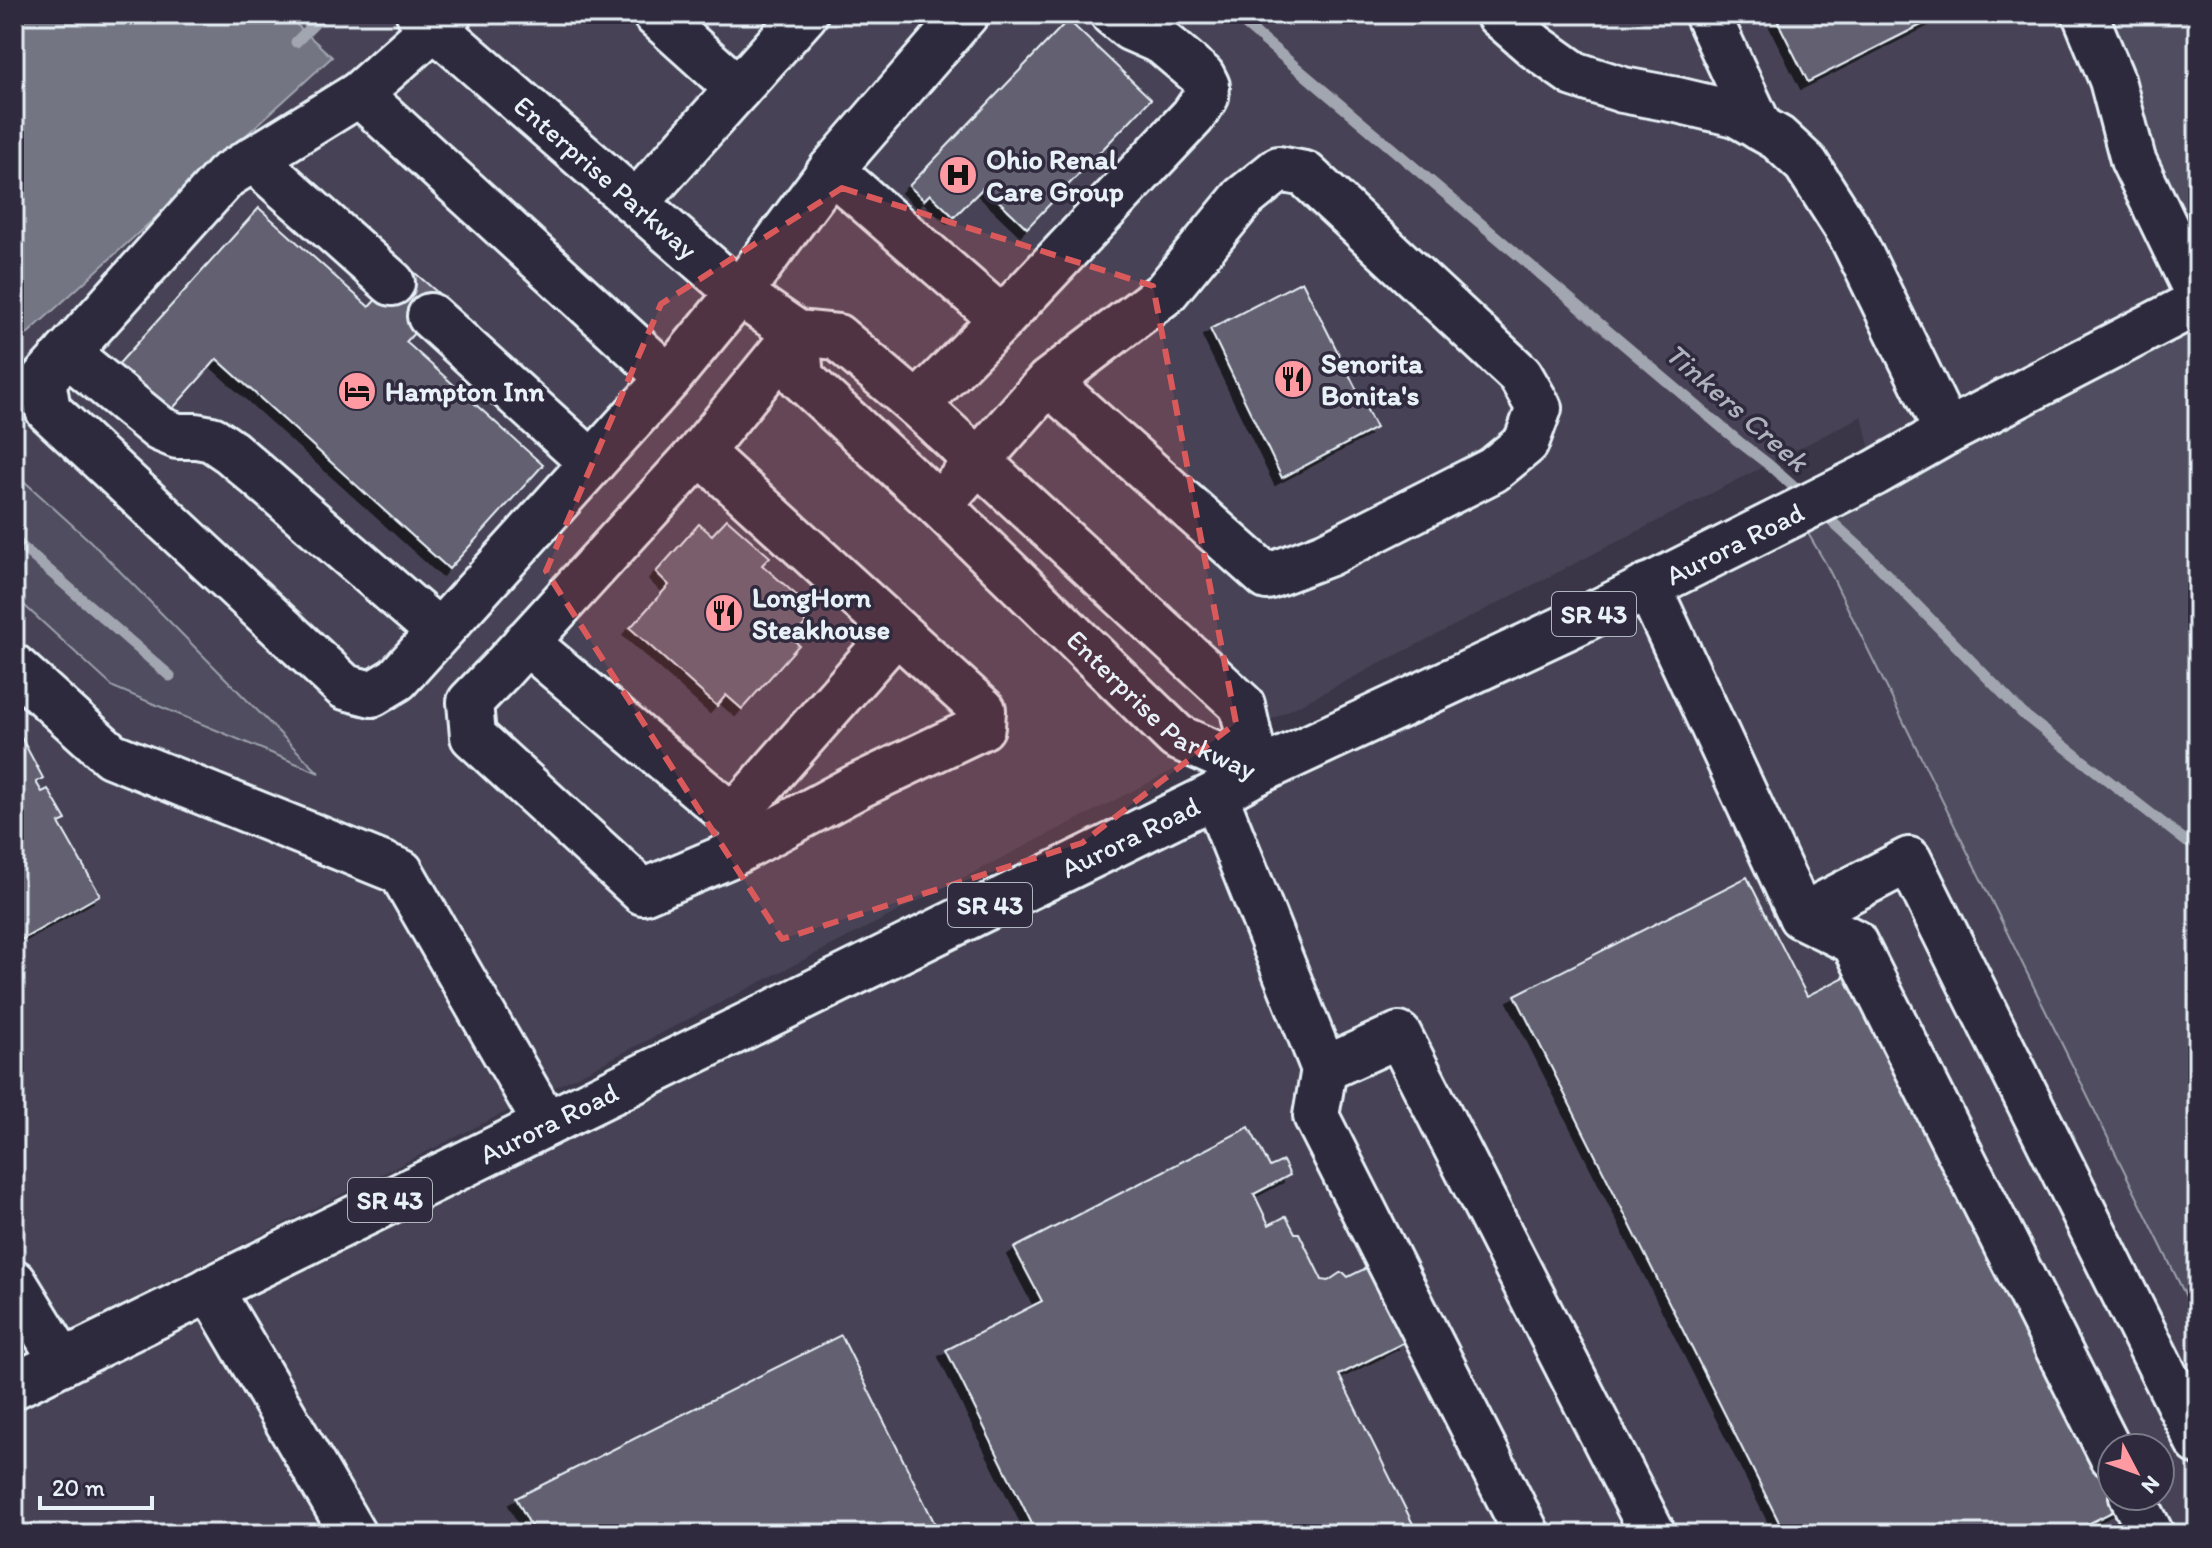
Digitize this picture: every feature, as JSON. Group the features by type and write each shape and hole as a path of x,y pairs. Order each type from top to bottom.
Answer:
{"main road":[{"path":"655,14 738,89"},
{"path":"637,202 805,14"},
{"path":"434,19 359,94 226,176 43,380 48,410 345,687 372,694 397,679 669,378 739,293 831,170 966,14"},
{"path":"917,405 1193,116 1206,97 1207,86 1202,76 1162,42 1130,28 1113,14"},
{"path":"1498,14 1574,74 1623,90 1736,114 1778,138 1806,164 1850,233 1947,432"},
{"path":"1707,14 1760,128"},
{"path":"2085,14 2112,80 2133,160 2198,295"},
{"name":"Enterprise Parkway","path":"434,19 739,293 797,333 837,337 917,405 1242,705 1257,772"},
{"path":"359,94 669,378"},
{"path":"253,159 392,283"},
{"path":"939,505 1048,382 1165,293 1243,198 1279,169 1305,174 1520,375 1539,408 1526,443 1493,470 1327,554 1267,577 1048,382"},
{"path":"831,170 1002,319"},
{"name":"Aurora Road","path":"14,1386 1257,772 1552,635 1875,473 1947,432 2198,302"},
{"path":"430,316 592,463"},
{"path":"797,333 700,452 470,702 473,736 643,892 726,857 896,632"},
{"name":"Enterprise Parkway","path":"797,333 801,378 939,505 1177,737 1257,772"},
{"path":"67,353 160,429 177,436 212,439 231,452 439,632"},
{"path":"700,452 983,710 982,727 858,786 746,828"},
{"path":"1648,586 1801,916 1854,942 2100,1432"},
{"path":"526,642 746,828"},
{"path":"14,667 111,755 401,872 546,1124"},
{"path":"1215,795 1324,1069 1316,1116 1527,1534"},
{"path":"1801,916 1909,860 2198,1442"},
{"path":"1324,1069 1399,1035 1653,1534"},
{"path":"14,1282 63,1362"},
{"path":"210,1289 353,1534"},
{"path":"2140,1512 2151,1534"}],"highlighted area":[{"path":"842,188 1153,286 1236,723 1082,843 782,939 546,571 661,304"}],"shaded area":[{"path":"14,14 2198,14 2198,305 1875,473 1862,416 605,1062 14,1359 14,596 113,687 317,772 90,541 14,472"},
{"path":"2097,14 2198,14 2198,229 2185,226 2139,139"},
{"path":"2198,302 2198,1321 1826,564 1796,513"},
{"path":"14,472 90,541 319,773 113,687 14,596"},
{"path":"1796,513 1826,564 2198,1321 2198,1534 14,1534 14,1386"}],"water":[{"path":"14,14 285,14 332,57 14,346"}],"building":[{"path":"1774,14 1943,14 1808,82"},
{"path":"1068,20 1151,99 1027,228 984,187 954,217 930,194 924,200 909,186"},
{"name":"Hampton Inn","path":"259,208 369,307 407,266 445,299 406,342 543,465 449,569 217,359 167,415 115,368"},
{"name":"Senorita Bonita's","path":"1302,281 1376,428 1282,478 1210,329"},
{"name":"LongHorn Steakhouse","path":"727,519 770,557 762,565 803,601 805,624 792,638 799,645 742,709 726,695 717,706 630,628 669,585 656,572 699,524 712,535"},
{"path":"14,724 43,778 36,782 42,792 48,789 66,820 59,823 100,895 14,944"},
{"path":"1747,877 1807,996 1854,972 2096,1456 2096,1512 2112,1512 2068,1534 1785,1534 1515,995"},
{"path":"1249,1127 1270,1167 1283,1161 1290,1175 1254,1194 1269,1225 1286,1216 1295,1233 1299,1233 1322,1280 1328,1281 1340,1273 1348,1277 1368,1267 1405,1342 1339,1375 1418,1534 1037,1534 946,1350 1042,1301 1014,1248"},
{"path":"841,1335 940,1534 535,1534 516,1498"}],"waterway":[{"name":"Tinkers Creek","path":"296,42 324,14"},
{"name":"Tinkers Creek","path":"1233,14 1804,496"},
{"name":"Tinkers Creek","path":"1820,511 1864,551 2023,714 2187,842 2198,846"},
{"name":"Tinkers Creek","path":"14,540 170,676"}],"place":[{"name":"Ohio Renal Care Group","path":"958,175"},
{"name":"Senorita Bonita's","path":"1293,379"},
{"name":"Hampton Inn","path":"357,391"},
{"name":"LongHorn Steakhouse","path":"724,613"}]}
